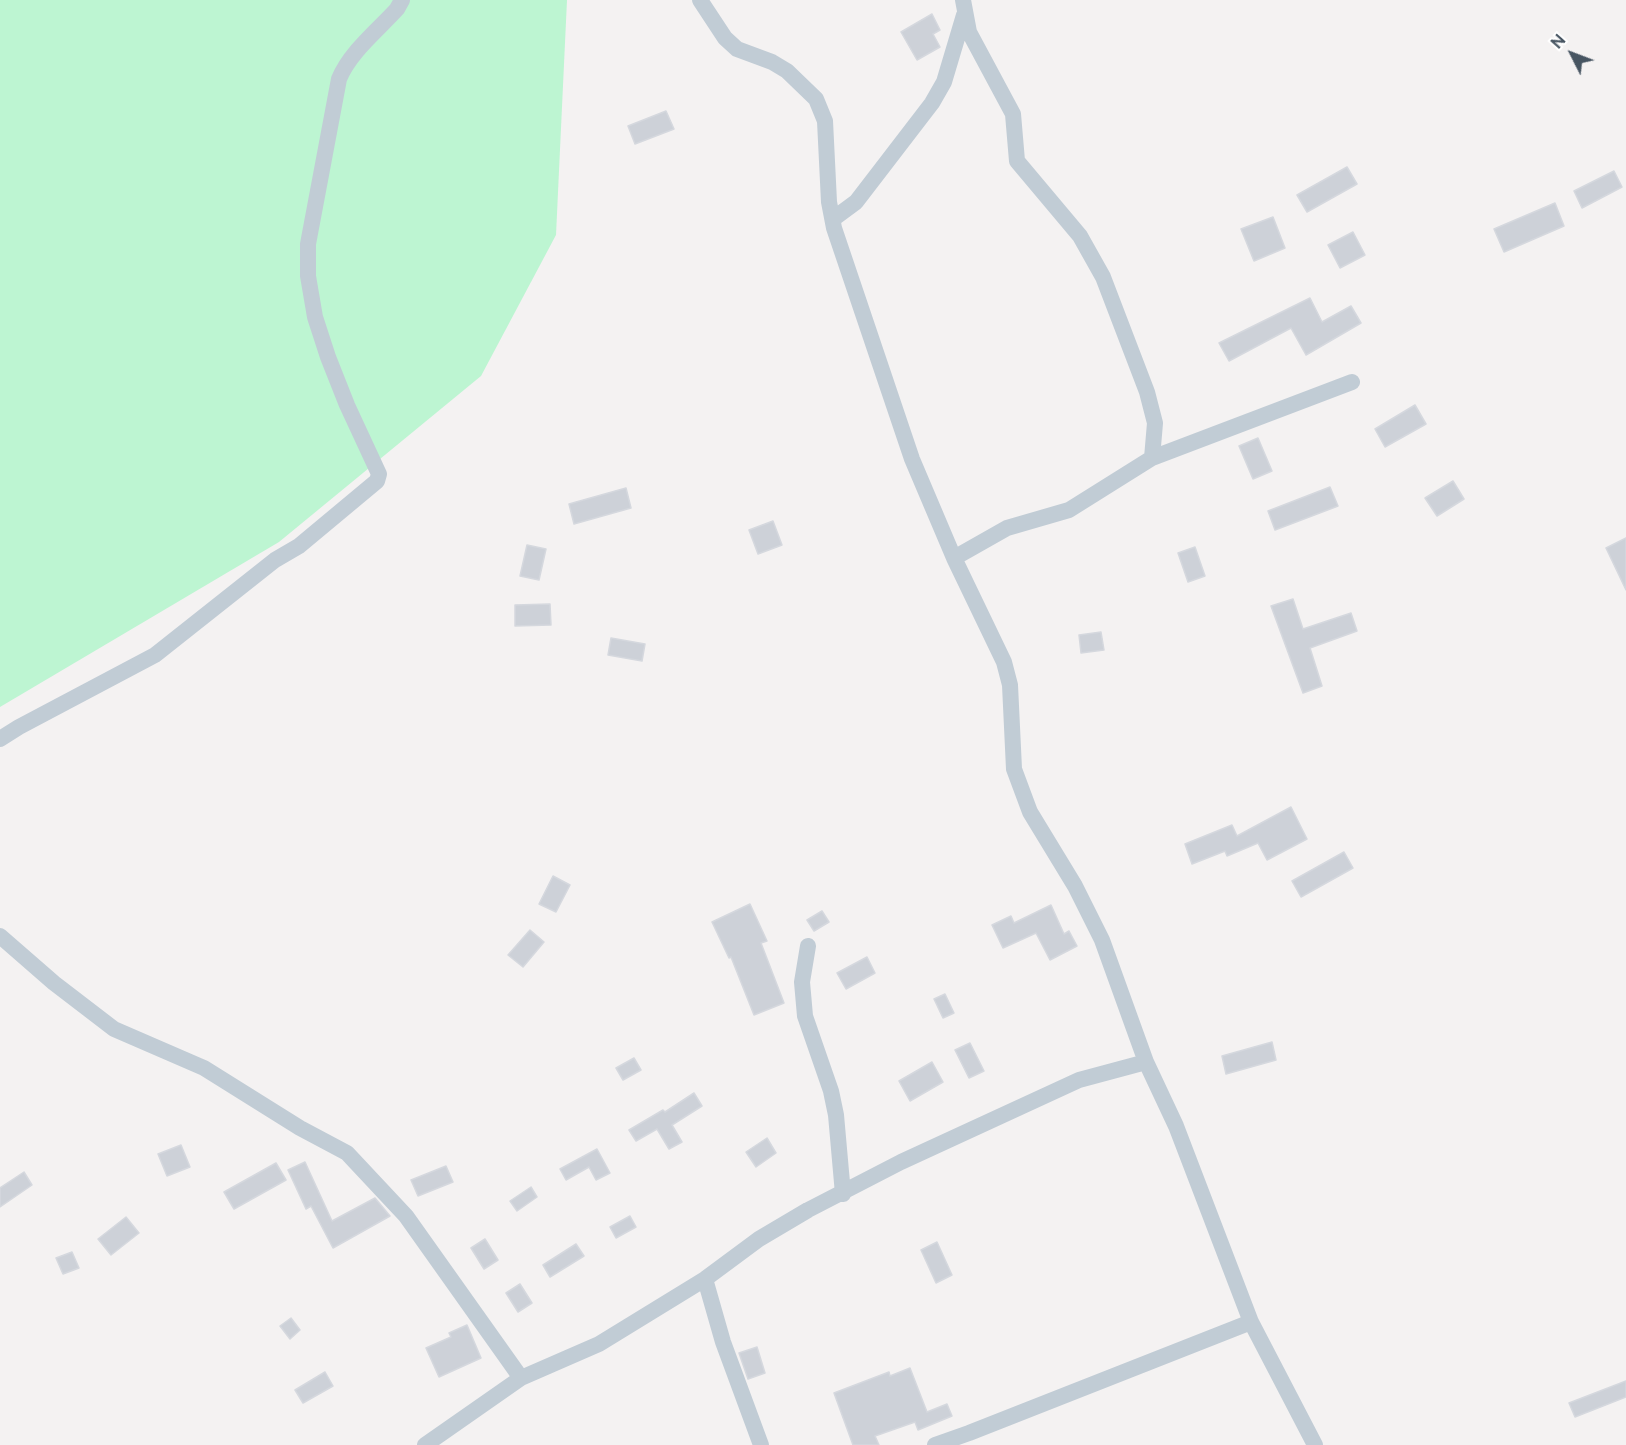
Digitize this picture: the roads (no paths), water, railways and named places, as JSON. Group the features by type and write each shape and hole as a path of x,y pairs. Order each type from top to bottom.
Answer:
{"street":[{"path":"0,739 19,726 155,655 275,560 299,546 377,481 379,474 347,405 315,317 308,276 308,244 339,79 347,64 397,9 402,0"},
{"path":"700,0 725,38 737,49 772,62 787,71 816,99 825,121 833,219 912,459 954,558 1004,662 1010,685 1014,769 1030,812 1075,886 1102,940 1146,1062 1176,1126 1251,1322 1315,1445"},
{"path":"833,219 856,202 932,103 944,82 964,6"},
{"path":"964,6 969,32 1013,114 1017,161 1080,236 1103,277 1149,399 1155,423 1152,458"},
{"path":"954,558 1007,528 1069,510 1152,458 1352,382"},
{"path":"0,936 54,983 114,1029 204,1068 300,1128 347,1153 406,1216 521,1378"},
{"path":"808,946 802,982 805,1016 831,1091 836,1115 843,1194"},
{"path":"425,1445 521,1378 598,1344 705,1279 759,1239 808,1210 843,1194 901,1162 1079,1080 1146,1062"},
{"path":"705,1279 723,1342 761,1445"},
{"path":"935,1445 1251,1322"}]}
